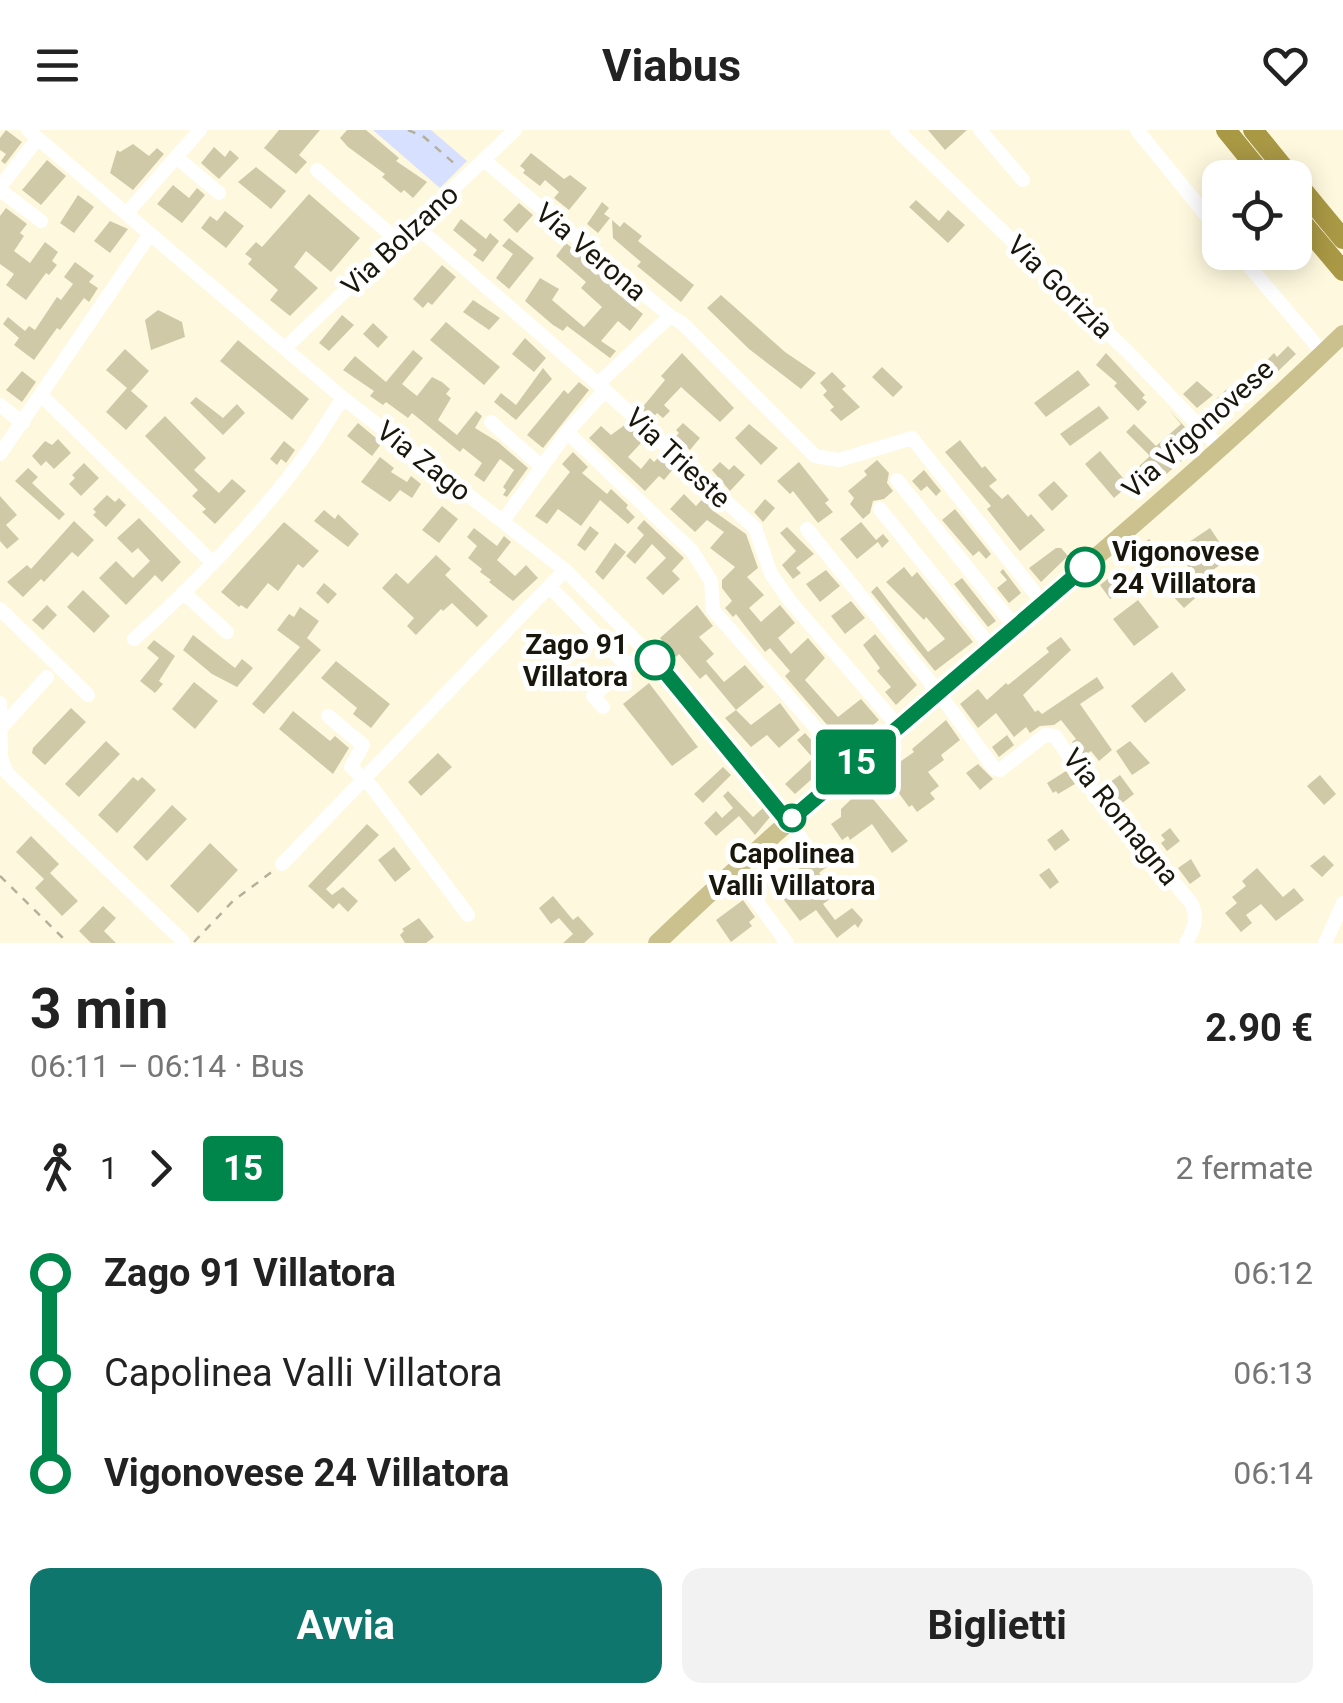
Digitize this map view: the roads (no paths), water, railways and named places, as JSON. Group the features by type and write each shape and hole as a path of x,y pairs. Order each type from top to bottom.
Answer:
{"highway":[{"path":"1226,130 1250,160"},
{"path":"1253,130 1278,160"},
{"path":"1312,201 1343,240"},
{"path":"1312,235 1343,272"}],"main road":[{"name":"Via Vigonovese","path":"657,943 850,767 1220,448 1343,334"}],"street":[{"path":"127,214 200,130"},
{"name":"Via Bolzano","path":"285,348 515,130"},
{"name":"Via Gorizia","path":"897,130 1129,352 1220,448"},
{"path":"980,130 1023,180"},
{"path":"1137,130 1202,210"},
{"path":"33,134 0,189 41,221"},
{"name":"Via Zago","path":"33,134 344,398 565,570 646,650 788,822"},
{"path":"176,157 219,194"},
{"name":"Via Verona","path":"485,161 670,316 601,387 503,522"},
{"path":"317,170 399,242"},
{"name":"Via Trieste","path":"416,226 755,528 766,550 771,574 790,601 898,726"},
{"path":"0,454 150,234"},
{"path":"1252,270 1323,353"},
{"path":"670,316 682,323 814,456 839,460 916,443 1043,603"},
{"path":"42,396 212,562"},
{"path":"134,639 212,562 308,452 344,398"},
{"path":"0,405 23,423"},
{"path":"491,422 542,466"},
{"path":"566,432 692,551 711,582 713,610 850,767"},
{"path":"897,480 1015,627"},
{"path":"880,509 991,647"},
{"path":"807,529 938,692"},
{"path":"282,864 306,850 364,780 565,570"},
{"path":"550,586 626,666"},
{"path":"184,592 227,632"},
{"path":"0,609 88,695"},
{"path":"603,708 593,696 646,650"},
{"path":"1,728 48,678"},
{"name":"Via Romagna","path":"938,692 997,770 1044,735 1055,736 1104,806 1138,839 1191,904 1196,922 1186,943"},
{"path":"0,704 2,758 8,774 188,942"},
{"path":"328,716 363,745 351,767 468,915"},
{"path":"734,870 787,943"},
{"path":"1325,943 1343,903"}],"place":[{"name":"Vigonovese 24 Villatora","path":"1085,567"},
{"name":"Zago 91 Villatora","path":"655,660"},
{"name":"Capolinea Valli Villatora","path":"792,818"}]}
